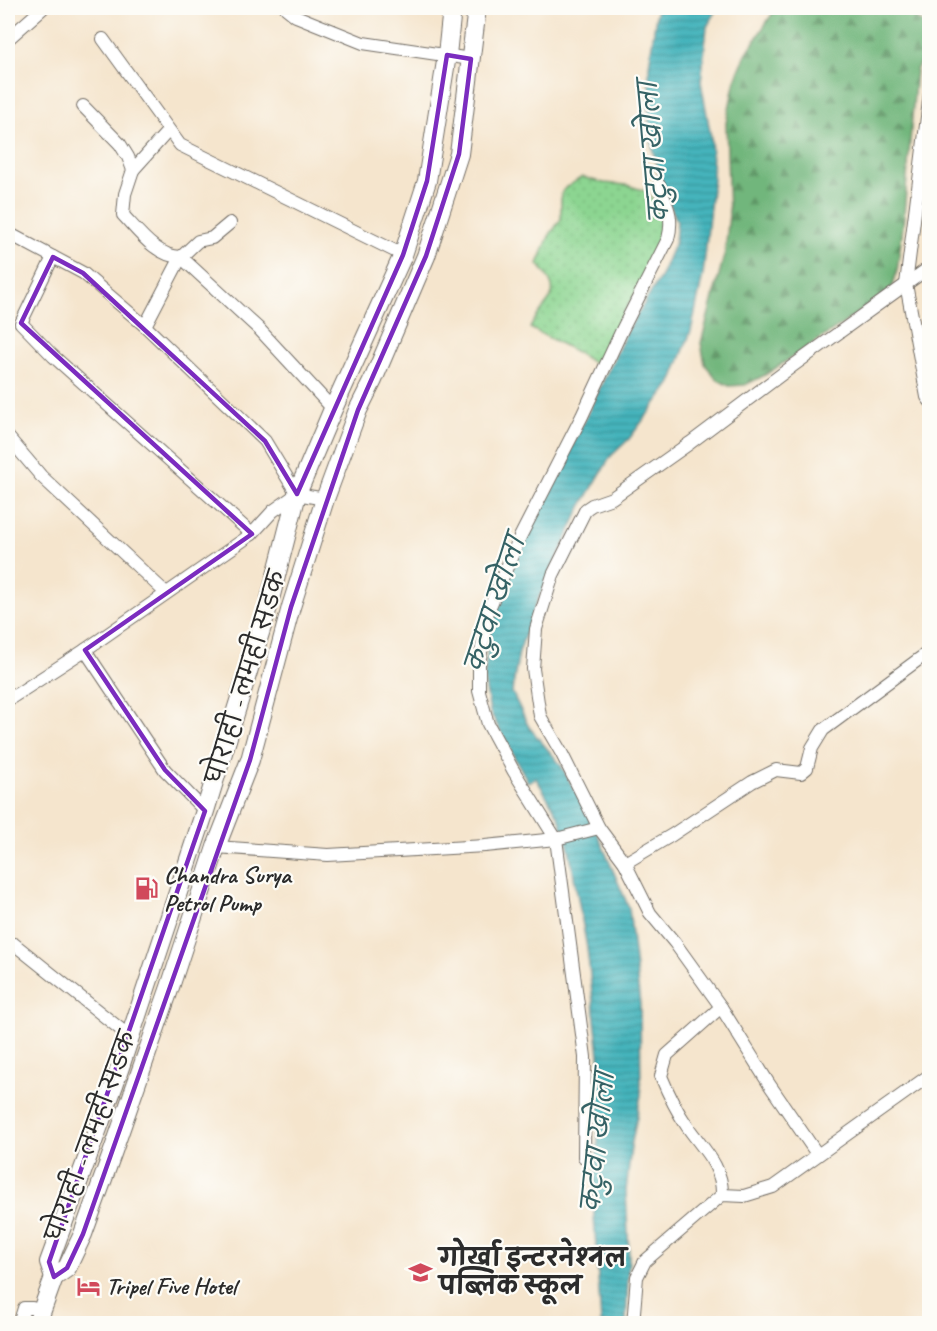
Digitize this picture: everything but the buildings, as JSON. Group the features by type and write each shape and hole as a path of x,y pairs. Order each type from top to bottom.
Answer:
{"main road":[{"name":"घोराही - लमही सडक","path":"452,8 427,181 403,255 297,494 268,607 205,811 114,1085 49,1262 54,1277 67,1268 82,1234 170,987 216,847 250,760 291,607 325,499 358,410 426,256 459,154 477,8"},
{"path":"39,1317 54,1277"}],"street":[{"path":"8,39 43,8"},
{"path":"286,8 296,16 363,43 471,58"},
{"path":"103,39 180,145 403,255"},
{"path":"930,93 906,284 927,397 930,401"},
{"path":"83,106 120,144 133,170"},
{"path":"168,131 133,170 124,194 123,215 146,239 169,257 181,257 259,329 333,409"},
{"path":"584,1156 585,1057 556,839 513,770 488,724 479,691 481,646 488,611 524,528 668,240 671,216 659,184"},
{"path":"145,326 181,257 198,241 212,238 230,223"},
{"path":"8,233 83,273 145,326 266,441 297,494"},
{"path":"54,257 21,323 53,356 252,534"},
{"path":"817,1154 769,1084 722,1007 650,913 625,863 599,828 540,716 533,669 536,629 553,575 586,509 612,498 930,267"},
{"path":"8,437 41,476 166,593"},
{"path":"8,700 85,650 252,534 273,511 297,494 325,499"},
{"path":"85,650 165,770 205,811"},
{"path":"625,863 682,829 752,782 776,770 801,772 807,768 812,748 823,730 930,651"},
{"path":"216,847 328,855 485,846 556,839 599,828"},
{"path":"14,945 129,1036"},
{"path":"722,1007 682,1040 667,1056 661,1076 669,1096 719,1172 723,1182 722,1196"},
{"path":"633,1323 637,1277 645,1261 722,1196 744,1196 773,1187 930,1075"},
{"path":"19,1323 24,1308 32,1308 39,1317"}],"highlighted area":[{"path":"447,55 471,59 459,154 426,256 358,410 291,607 250,760 149,1050 83,1234 67,1268 54,1277 49,1262 205,811 165,770 85,650 252,534 21,323 53,257 83,273 265,441 297,494 403,255 427,181"}],"green space":[{"path":"776,8 903,8 929,28 930,45 916,70 903,226 897,271 892,289 765,375 745,385 729,386 716,379 705,364 701,343 725,252 729,215 726,123 735,80 746,54"},
{"path":"582,177 604,183 627,185 645,191 659,206 662,224 661,243 651,267 612,333 599,367 578,353 530,328 551,297 551,284 538,264 549,236 561,219 561,195 564,189"}],"water":[{"name":"कटुवा खोला","path":"657,8 717,8 707,27 701,82 711,137 713,179 703,275 691,331 671,383 629,439 611,456 582,505 534,608 519,652 512,692 529,727 560,764 593,823 629,908 640,1004 641,1095 631,1147 626,1191 629,1255 626,1323 601,1323 593,1201 600,1064 587,948 569,849 559,817 536,778 528,782 490,712 484,679 491,620 511,564 550,493 626,333 661,276 675,242 677,221 663,190 653,151 649,122 649,66"}],"place":[{"name":"Chandra Surya Petrol Pump","path":"146,889"},
{"name":"गोर्खा इन्टरनेश्नल पब्लिक स्कूल","path":"421,1272"},
{"name":"Tripel Five Hotel","path":"88,1286"}]}
